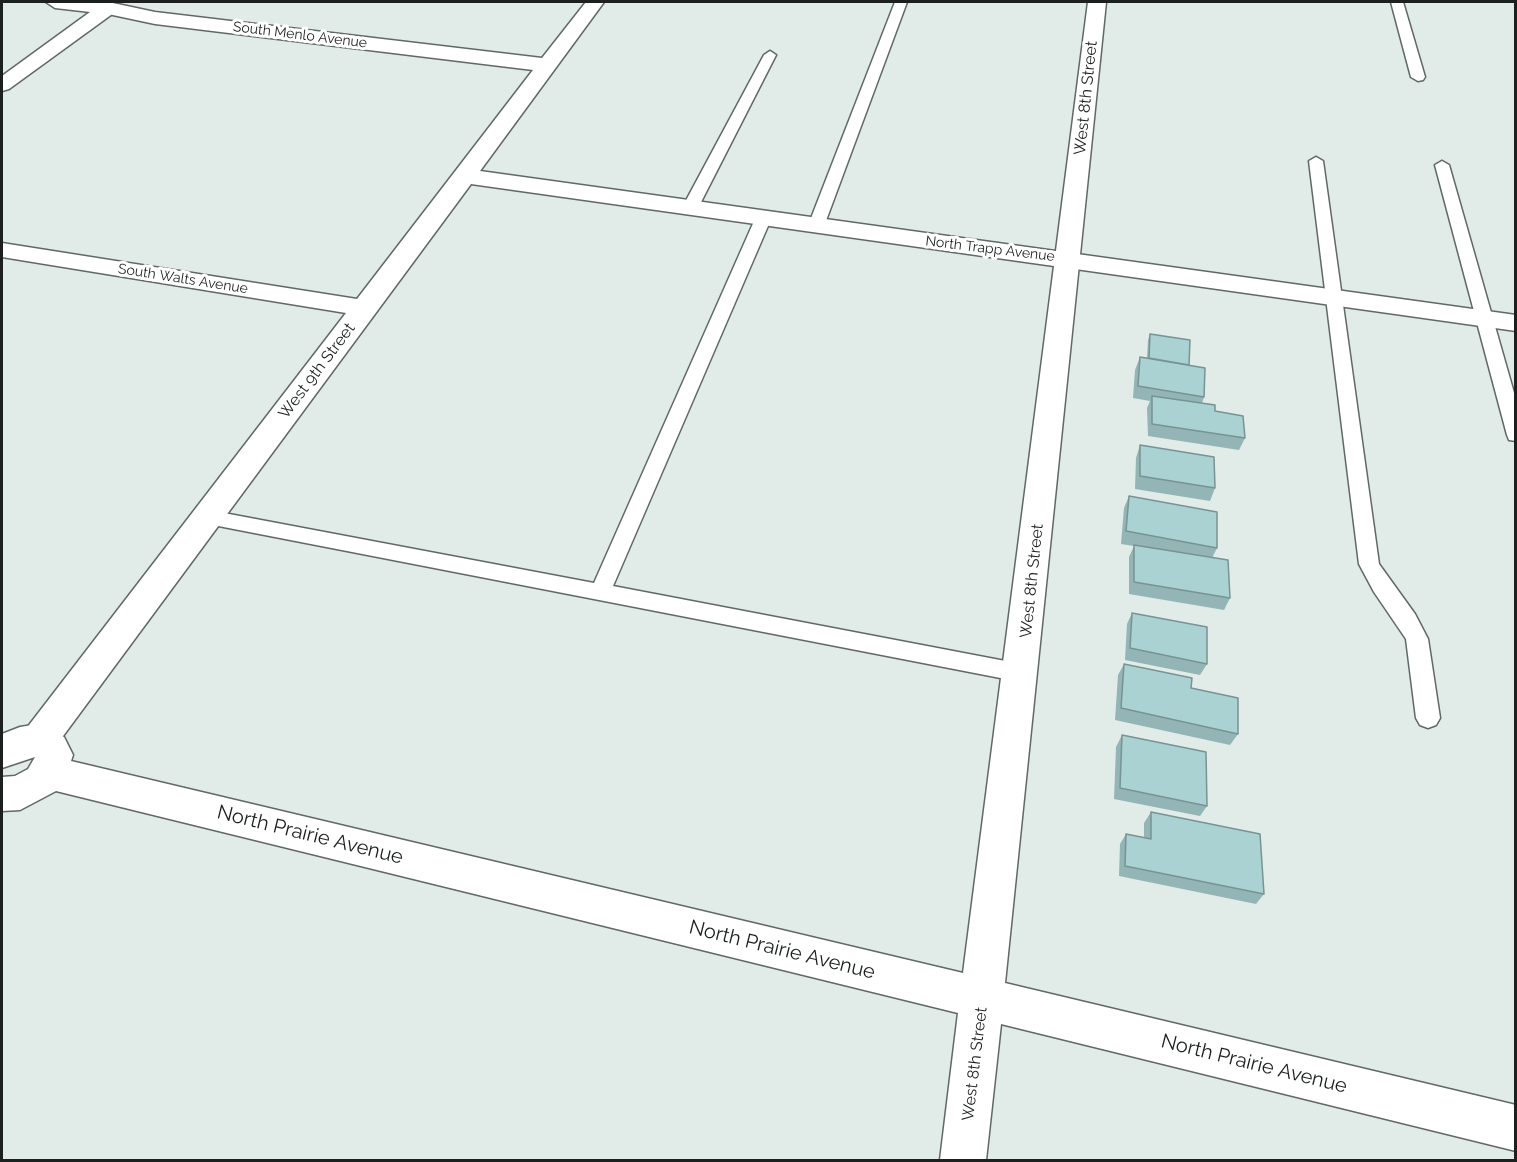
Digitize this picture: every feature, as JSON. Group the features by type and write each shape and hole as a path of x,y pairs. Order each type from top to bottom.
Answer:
{"street":[{"name":"South Menlo Avenue","path":"55,2 110,5 155,18 546,65"},
{"name":"West 9th Street","path":"44,756 208,517 595,2"},
{"name":"West 8th Street","path":"963,1161 1097,2"},
{"path":"2,85 110,5"},
{"name":"North Trapp Avenue","path":"465,176 1515,323"},
{"name":"South Walts Avenue","path":"2,250 365,308"},
{"path":"2,752 20,742 44,756 31,788 20,793 2,794"},
{"name":"North Prairie Avenue","path":"44,756 982,998 1515,1128"}],"lane":[{"path":"816,226 901,2"},
{"path":"1397,2 1418,77"},
{"path":"690,208 770,55"},
{"path":"1316,161 1369,564 1381,586 1407,620 1417,639 1428,718"},
{"path":"1442,165 1515,435"},
{"path":"600,592 763,219"},
{"path":"208,517 1021,673"}],"building":[{"path":"1150,334 1190,340 1189,365 1149,358"},
{"path":"1140,357 1205,368 1204,397 1138,386"},
{"path":"1152,396 1215,405 1215,411 1243,416 1245,438 1152,424"},
{"path":"1140,445 1214,457 1215,488 1140,476"},
{"path":"1129,496 1217,512 1217,548 1126,531"},
{"path":"1134,545 1228,560 1230,598 1134,582"},
{"path":"1132,613 1207,627 1207,664 1130,648"},
{"path":"1124,664 1192,678 1191,688 1238,698 1238,734 1121,708"},
{"path":"1122,735 1206,752 1207,806 1120,788"},
{"path":"1151,812 1260,834 1264,894 1125,866 1126,834 1151,839"}]}
